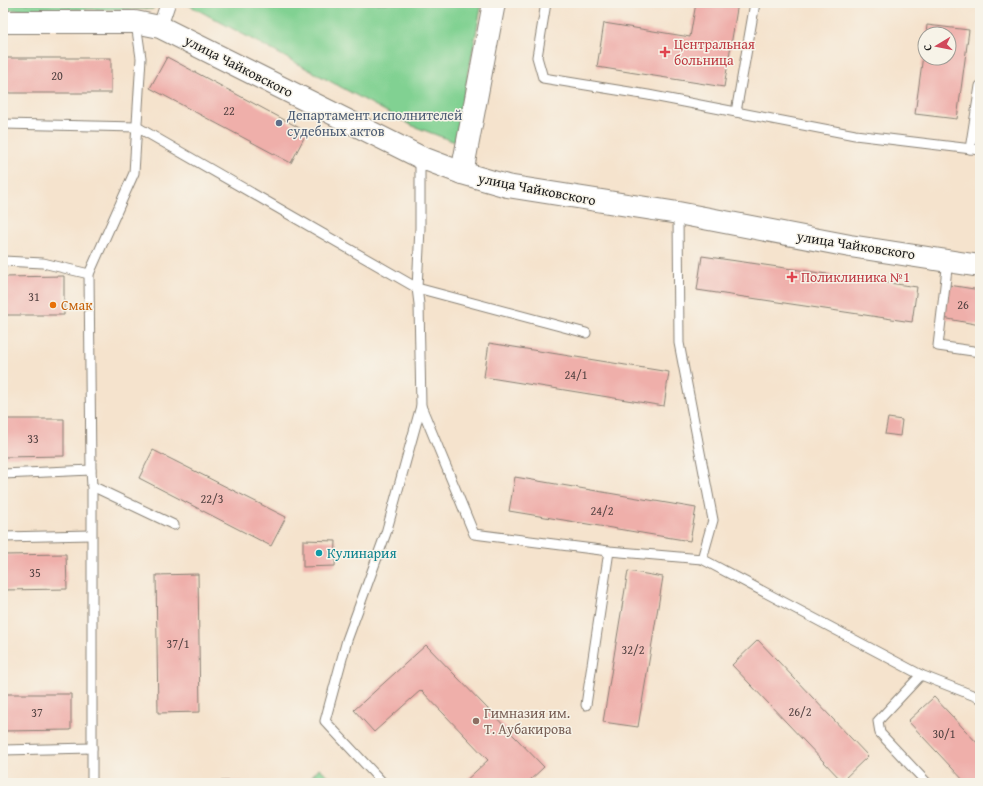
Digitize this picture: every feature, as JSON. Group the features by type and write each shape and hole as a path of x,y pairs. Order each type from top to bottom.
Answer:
{"street":[{"path":"160,27 168,3"},
{"path":"462,174 494,3"},
{"name":"улица Чайковского","path":"3,22 136,22 160,27 420,157 462,174 507,186 678,213 850,246 980,266"}],"lane":[{"path":"546,3 537,57 542,78 855,134 980,150"},
{"path":"736,112 755,3"},
{"path":"92,783 92,486 89,274 134,173 141,58 136,22"},
{"path":"970,149 980,86"},
{"path":"3,124 138,127 417,288 586,333"},
{"path":"383,783 325,721 347,640 386,533 420,406 419,318 417,288 420,228 420,157"},
{"path":"678,213 679,343 713,520 702,559"},
{"path":"948,260 938,346 980,352"},
{"path":"3,261 43,263 89,274"},
{"path":"420,406 474,534 609,551 702,559 921,675 980,698"},
{"path":"3,474 91,470"},
{"path":"92,486 174,525"},
{"path":"3,538 91,535"},
{"path":"586,706 609,551"},
{"path":"921,675 878,721 880,733 928,783"},
{"path":"3,750 92,748"}],"green space":[{"path":"3,3 154,3 153,9 3,10"},
{"path":"185,3 482,3 455,142 413,126"},
{"path":"319,768 337,783 306,783"}],"building":[{"name":"Центральная больница","path":"696,3 738,3 724,87 597,67 604,23 690,37"},
{"path":"957,29 969,30 957,119 915,114 922,66 957,66"},
{"path":"167,57 307,132 291,163 150,88"},
{"path":"3,58 111,58 111,93 3,93"},
{"path":"702,256 917,287 912,322 697,290"},
{"path":"64,276 64,315 3,315 3,277"},
{"path":"949,285 980,290 980,325 943,318"},
{"path":"489,343 669,372 664,406 484,377"},
{"path":"888,418 902,420 900,436 885,434"},
{"path":"3,419 64,419 64,456 3,457"},
{"path":"153,450 286,517 271,546 139,478"},
{"path":"515,477 696,508 690,541 509,511"},
{"name":"Кулинария","path":"303,540 336,541 335,566 303,567"},
{"path":"66,554 67,589 3,590 3,555"},
{"path":"628,571 663,577 638,727 603,722"},
{"path":"198,574 200,712 158,713 156,575"},
{"path":"758,640 868,756 842,781 732,665"},
{"name":"Гимназия им. Т. Аубакирова","path":"426,645 544,767 527,783 463,783 488,760 421,690 374,732 354,710"},
{"path":"3,694 71,694 71,730 3,731"},
{"path":"934,697 980,746 980,783 966,783 908,721"},
{"path":"209,781 243,781 243,783 209,783"}],"place":[{"name":"Центральная больница","path":"665,52"},
{"name":"Департамент исполнителей судебных актов","path":"279,123"},
{"name":"Поликлиника №1","path":"792,277"},
{"name":"Смак","path":"53,305"},
{"name":"Кулинария","path":"319,553"},
{"name":"Гимназия им. Т. Аубакирова","path":"476,721"}]}
